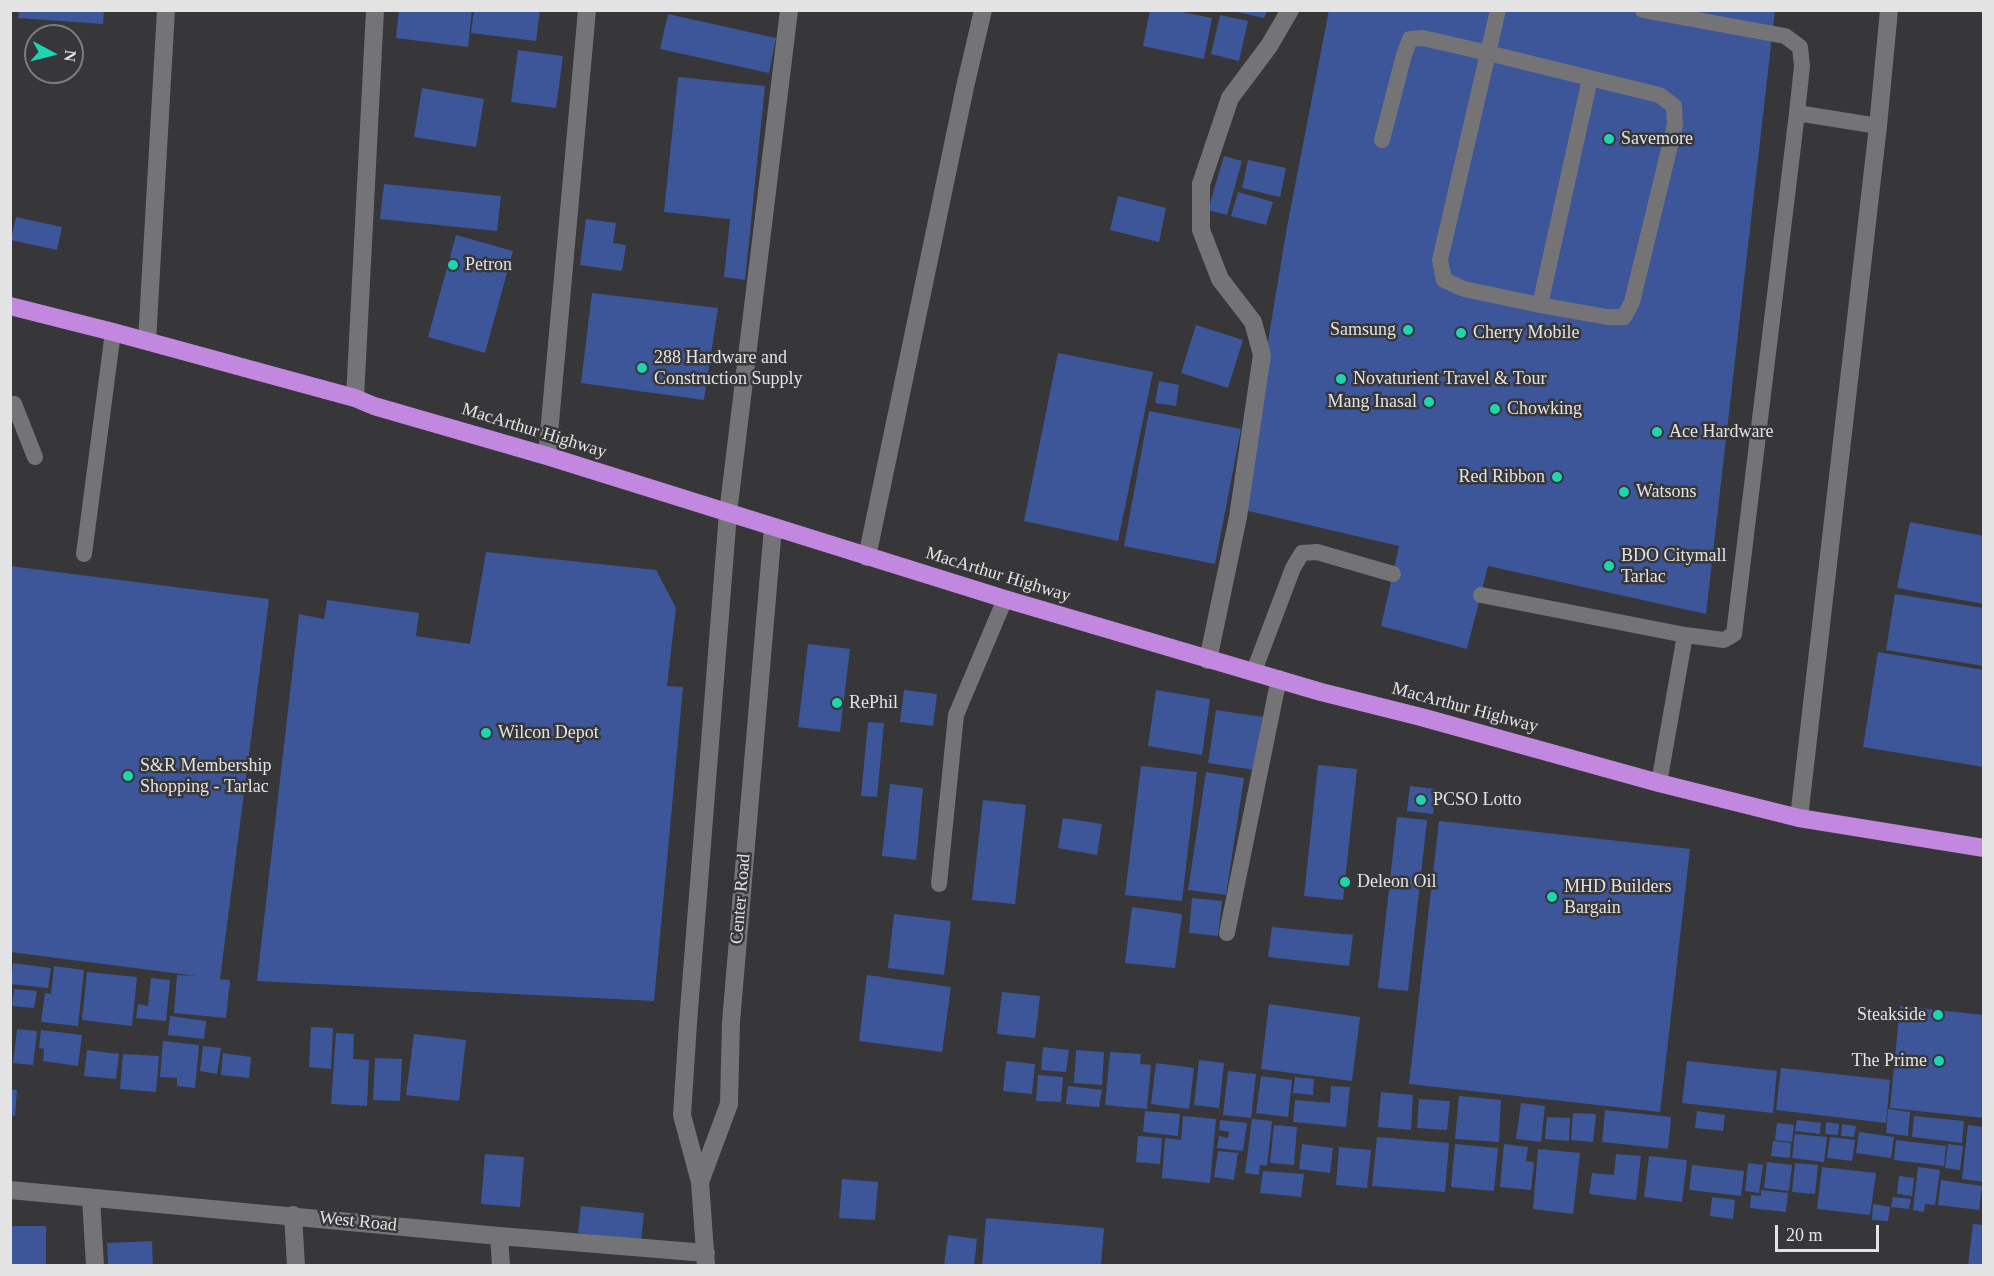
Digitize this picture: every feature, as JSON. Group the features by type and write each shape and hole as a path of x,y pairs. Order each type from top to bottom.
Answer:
{"highway":[{"name":"MacArthur Highway","path":"10,306 355,398 374,406 547,456 1005,599 1321,692 1421,717 1659,783 1799,818 1983,848"}],"street":[{"path":"147,341 166,10"},
{"path":"355,398 375,10"},
{"path":"547,456 587,10"},
{"path":"700,1182 682,1115 728,513 789,10"},
{"path":"867,557 965,87 984,10"},
{"path":"1208,660 1238,517 1262,355 1253,322 1220,279 1201,230 1201,184 1230,98 1269,46 1290,10"},
{"path":"1799,818 1878,126 1889,10"},
{"name":"Center Road","path":"706,1259 700,1182 729,1104 731,1022 773,527"},
{"name":"West Road","path":"10,1190 293,1215 706,1259"},
{"path":"91,1198 95,1266"},
{"path":"293,1215 296,1266"},
{"path":"499,1236 501,1266"}],"lane":[{"path":"1382,140 1410,39 1423,38 1488,53 1659,95 1674,106 1675,125 1632,303 1624,317 1607,317 1540,305 1464,289 1444,280 1440,260 1488,53 1498,10"},
{"path":"1481,595 1685,635 1724,640 1734,634 1797,113 1802,66 1800,47 1785,36 1643,10"},
{"path":"1540,305 1590,79"},
{"path":"1797,113 1878,126"},
{"path":"84,554 113,332"},
{"path":"10,404 14,404 35,457"},
{"path":"1254,671 1293,568 1302,553 1317,552 1393,574"},
{"path":"939,884 956,715 1005,599"},
{"path":"1659,783 1685,635"},
{"path":"1227,933 1279,678"}],"building":[{"path":"19,10 104,10 103,24 18,18"},
{"path":"399,10 472,10 468,47 396,38"},
{"path":"474,10 540,10 536,41 471,33"},
{"path":"1150,10 1172,10 1212,18 1204,59 1143,46"},
{"path":"1228,10 1268,10 1264,18"},
{"path":"1329,10 1775,10 1706,614 1488,566 1467,649 1381,626 1399,546 1240,509 1287,227"},
{"path":"668,14 776,38 769,73 660,49"},
{"path":"1220,15 1248,21 1239,61 1211,54"},
{"path":"518,50 563,56 556,108 511,102"},
{"path":"678,77 765,86 745,280 724,277 730,219 664,212"},
{"path":"422,88 484,99 476,147 414,137"},
{"path":"1224,156 1242,161 1227,215 1208,210"},
{"path":"1248,160 1286,168 1280,197 1242,188"},
{"path":"384,184 501,196 497,231 380,219"},
{"path":"1238,192 1273,202 1266,225 1231,216"},
{"path":"1118,196 1166,208 1159,242 1110,230"},
{"path":"16,217 62,227 57,250 11,240"},
{"path":"586,219 616,223 613,243 626,245 622,271 580,265"},
{"path":"456,235 513,251 485,353 428,337"},
{"path":"592,293 718,308 704,400 581,383"},
{"path":"1196,325 1243,340 1228,388 1181,373"},
{"path":"1058,353 1153,372 1118,541 1024,521"},
{"path":"1159,381 1179,385 1176,406 1155,403"},
{"path":"1149,411 1241,429 1215,564 1124,546"},
{"path":"1910,522 1984,536 1984,604 1897,588"},
{"name":"Wilcon Depot","path":"486,552 656,570 676,608 667,686 683,687 654,1001 257,981 299,614 324,619 327,600 419,613 416,636 470,644"},
{"name":"S&R Membership Shopping - Tarlac","path":"10,566 269,599 220,979 230,980 226,1018 174,1013 177,975 197,976 10,952"},
{"path":"1895,594 1984,608 1984,666 1886,650"},
{"path":"808,644 850,649 840,732 798,727"},
{"path":"1878,652 1984,670 1984,767 1863,747"},
{"path":"904,690 937,694 933,726 900,722"},
{"path":"1156,690 1210,699 1202,755 1148,746"},
{"path":"1216,710 1263,717 1255,770 1208,763"},
{"path":"868,722 884,723 877,797 861,796"},
{"path":"1318,765 1357,769 1343,900 1304,896"},
{"path":"1141,766 1197,772 1182,901 1125,895"},
{"path":"1206,772 1244,778 1226,895 1188,890"},
{"path":"890,784 923,788 916,860 882,856"},
{"name":"PCSO Lotto","path":"1410,786 1436,789 1433,814 1407,811"},
{"path":"983,800 1026,805 1015,904 972,900"},
{"path":"1397,817 1427,820 1408,991 1378,988"},
{"path":"1063,818 1102,824 1097,855 1058,848"},
{"path":"1439,821 1690,849 1660,1112 1409,1084"},
{"path":"1192,898 1222,901 1218,936 1189,933"},
{"path":"1132,907 1182,914 1175,968 1125,963"},
{"path":"894,914 951,921 944,975 888,968"},
{"path":"1272,927 1353,935 1349,966 1268,957"},
{"path":"13,963 51,968 48,988 11,984"},
{"path":"54,966 84,970 78,1026 41,1022 45,993 51,994"},
{"path":"87,972 137,977 132,1026 82,1020"},
{"path":"867,975 951,987 942,1052 859,1041"},
{"path":"151,978 170,980 166,1021 136,1018 138,1004 148,1006"},
{"path":"14,989 37,991 34,1008 12,1006"},
{"path":"1002,992 1040,996 1035,1038 997,1034"},
{"path":"1269,1004 1360,1017 1352,1081 1261,1069"},
{"name":"The Prime","path":"1900,1006 1984,1015 1984,1118 1890,1108"},
{"path":"170,1016 206,1021 204,1039 168,1035"},
{"path":"311,1027 333,1028 331,1069 309,1067"},
{"path":"17,1029 37,1031 33,1065 13,1063"},
{"path":"41,1030 82,1035 78,1066 43,1061 44,1049 39,1048"},
{"path":"336,1033 354,1034 353,1059 369,1060 367,1106 331,1104"},
{"path":"414,1034 466,1040 459,1101 406,1095"},
{"path":"163,1041 199,1045 195,1088 177,1086 177,1078 160,1077"},
{"path":"203,1046 221,1048 217,1074 200,1071"},
{"path":"1043,1047 1069,1050 1066,1072 1041,1070"},
{"path":"87,1050 119,1054 116,1079 84,1076"},
{"path":"1076,1050 1104,1052 1102,1085 1074,1083"},
{"path":"1110,1052 1141,1054 1140,1064 1151,1065 1147,1109 1105,1105"},
{"path":"223,1053 251,1057 249,1078 221,1075"},
{"path":"123,1054 159,1056 156,1092 120,1089"},
{"path":"375,1058 402,1059 400,1101 373,1100"},
{"path":"1199,1060 1224,1063 1219,1108 1194,1105"},
{"path":"1006,1061 1035,1064 1032,1094 1003,1091"},
{"path":"1687,1061 1777,1071 1773,1113 1682,1103"},
{"path":"1156,1063 1194,1068 1189,1109 1151,1104"},
{"path":"1781,1068 1890,1080 1886,1123 1776,1110"},
{"path":"1228,1071 1256,1074 1251,1118 1223,1115"},
{"path":"1038,1075 1063,1077 1061,1102 1036,1101"},
{"path":"1261,1076 1292,1080 1288,1117 1256,1113"},
{"path":"1295,1077 1314,1079 1313,1095 1293,1093"},
{"path":"1068,1086 1102,1090 1099,1107 1066,1104"},
{"path":"1331,1086 1350,1087 1346,1127 1293,1122 1295,1100 1330,1103"},
{"path":"10,1089 17,1090 15,1116 10,1115"},
{"path":"1381,1092 1413,1095 1411,1130 1378,1127"},
{"path":"1459,1096 1501,1100 1499,1142 1455,1139"},
{"path":"1419,1099 1450,1101 1447,1130 1417,1128"},
{"path":"1521,1103 1545,1106 1541,1142 1516,1139"},
{"path":"1888,1109 1910,1112 1908,1136 1886,1133"},
{"path":"1605,1110 1671,1117 1668,1149 1602,1142"},
{"path":"1145,1111 1180,1114 1178,1136 1143,1132"},
{"path":"1697,1111 1725,1115 1723,1131 1695,1128"},
{"path":"1573,1113 1596,1114 1593,1142 1571,1140"},
{"path":"1183,1116 1216,1119 1210,1183 1162,1178 1165,1138 1181,1140"},
{"path":"1914,1116 1964,1121 1962,1143 1912,1137"},
{"path":"1547,1117 1570,1118 1569,1141 1545,1139"},
{"path":"1252,1119 1272,1121 1267,1166 1260,1165 1259,1175 1245,1173"},
{"path":"1220,1120 1247,1123 1243,1151 1217,1148 1219,1136 1228,1138 1229,1132 1219,1130"},
{"path":"1797,1120 1821,1123 1820,1134 1795,1131"},
{"path":"1826,1122 1839,1124 1838,1135 1825,1134"},
{"path":"1777,1123 1794,1125 1792,1142 1775,1140"},
{"path":"1842,1124 1856,1126 1854,1137 1841,1136"},
{"path":"1274,1125 1297,1127 1294,1165 1270,1163"},
{"path":"1968,1125 1984,1127 1984,1182 1962,1179"},
{"path":"1859,1132 1894,1137 1891,1158 1856,1153"},
{"path":"1795,1134 1827,1137 1824,1162 1792,1158"},
{"path":"1138,1136 1162,1138 1160,1164 1136,1162"},
{"path":"1377,1137 1449,1143 1445,1192 1372,1186"},
{"path":"1830,1137 1855,1140 1852,1161 1827,1158"},
{"path":"1896,1140 1946,1146 1944,1166 1894,1160"},
{"path":"1773,1141 1791,1143 1790,1158 1771,1156"},
{"path":"1302,1144 1333,1148 1330,1173 1299,1169"},
{"path":"1455,1144 1498,1148 1494,1191 1451,1187"},
{"path":"1504,1144 1528,1147 1526,1161 1534,1162 1531,1190 1500,1187"},
{"path":"1948,1144 1963,1146 1960,1170 1945,1168"},
{"path":"1339,1147 1371,1150 1367,1188 1336,1185"},
{"path":"1538,1149 1580,1153 1573,1214 1533,1209"},
{"path":"1218,1151 1238,1153 1234,1180 1214,1177"},
{"path":"485,1154 524,1157 520,1207 481,1204"},
{"path":"1616,1154 1641,1156 1636,1200 1589,1194 1592,1173 1614,1175"},
{"path":"1649,1156 1687,1160 1682,1202 1644,1197"},
{"path":"1767,1162 1792,1165 1789,1191 1764,1188"},
{"path":"1748,1163 1763,1165 1759,1193 1745,1191"},
{"path":"1795,1163 1818,1165 1815,1194 1792,1192"},
{"path":"1692,1165 1744,1171 1741,1196 1689,1190"},
{"path":"1822,1167 1876,1173 1870,1215 1817,1209"},
{"path":"1918,1167 1940,1170 1935,1205 1925,1204 1924,1212 1913,1210"},
{"path":"1263,1171 1304,1174 1301,1197 1260,1193"},
{"path":"1899,1176 1914,1178 1912,1196 1897,1194"},
{"path":"842,1179 878,1182 875,1220 839,1218"},
{"path":"1941,1180 1982,1186 1979,1210 1938,1205"},
{"path":"1761,1190 1788,1193 1786,1212 1750,1208 1751,1195 1761,1196"},
{"path":"1712,1197 1735,1200 1733,1219 1710,1216"},
{"path":"1893,1197 1911,1199 1909,1209 1891,1207"},
{"path":"1873,1204 1890,1207 1888,1221 1872,1220"},
{"path":"581,1206 644,1213 641,1241 578,1233"},
{"path":"986,1218 1104,1228 1101,1266 982,1266"},
{"path":"1973,1224 1984,1225 1984,1266 1968,1266"},
{"path":"10,1226 46,1226 46,1266 10,1266"},
{"path":"948,1235 977,1239 974,1266 944,1266"},
{"path":"152,1241 153,1266 108,1266 107,1243"}],"place":[{"name":"Savemore","path":"1609,139"},
{"name":"Petron","path":"453,265"},
{"name":"Samsung","path":"1408,330"},
{"name":"Cherry Mobile","path":"1461,333"},
{"name":"288 Hardware and Construction Supply","path":"642,368"},
{"name":"Novaturient Travel & Tour","path":"1341,379"},
{"name":"Mang Inasal","path":"1429,402"},
{"name":"Chowking","path":"1495,409"},
{"name":"Ace Hardware","path":"1657,432"},
{"name":"Red Ribbon","path":"1557,477"},
{"name":"Watsons","path":"1624,492"},
{"name":"BDO Citymall Tarlac","path":"1609,566"},
{"name":"RePhil","path":"837,703"},
{"name":"Wilcon Depot","path":"486,733"},
{"name":"S&R Membership Shopping - Tarlac","path":"128,776"},
{"name":"PCSO Lotto","path":"1421,800"},
{"name":"Deleon Oil","path":"1345,882"},
{"name":"MHD Builders Bargain","path":"1552,897"},
{"name":"Steakside","path":"1938,1015"},
{"name":"The Prime","path":"1939,1061"}]}
